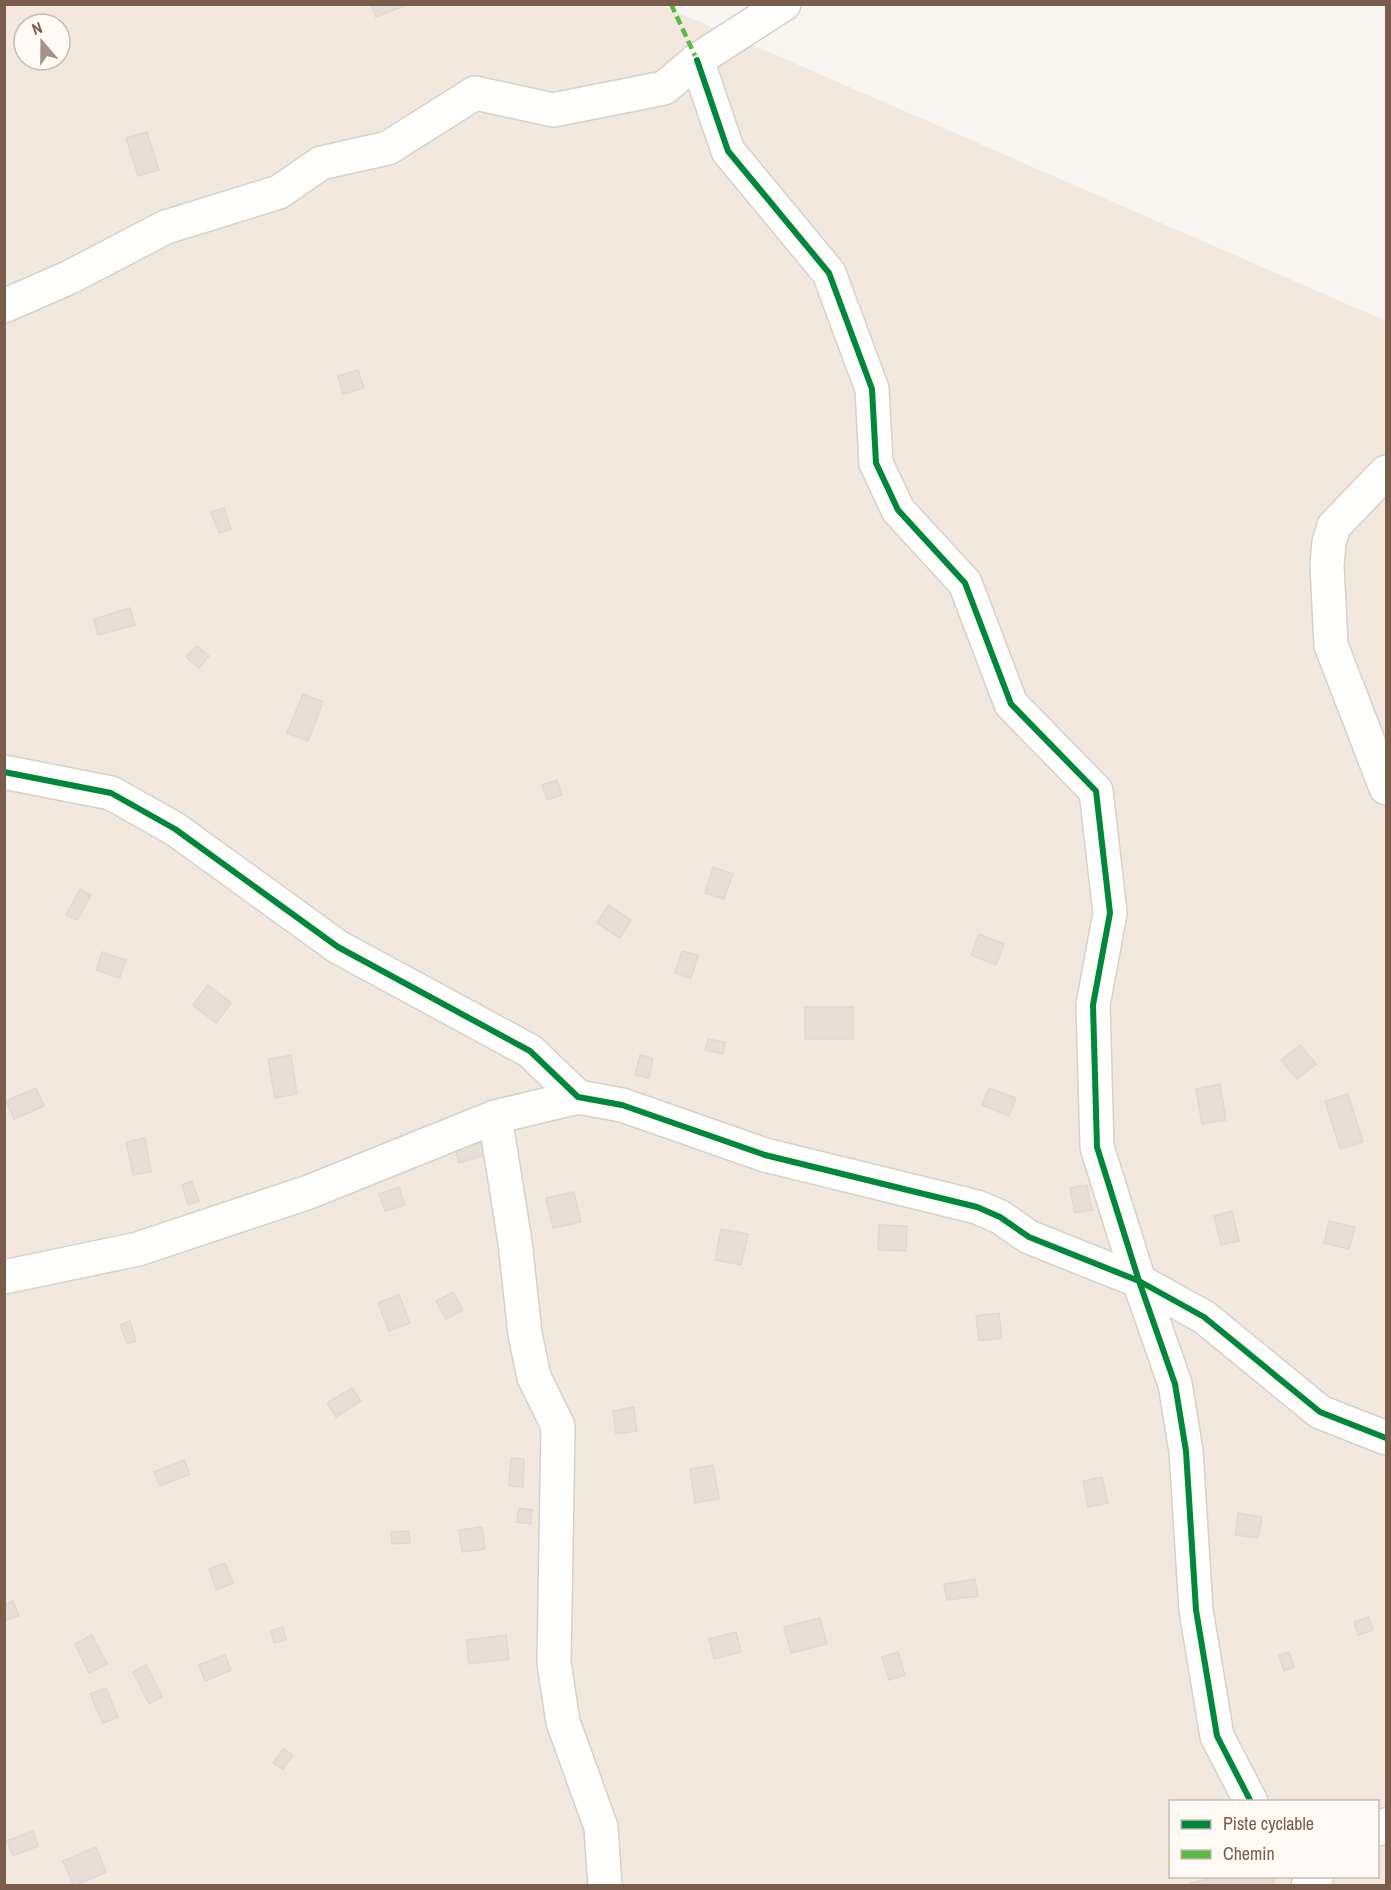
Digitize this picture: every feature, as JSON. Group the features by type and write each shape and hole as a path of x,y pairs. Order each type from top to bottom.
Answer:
{"street":[{"path":"4,306 70,277 165,227 279,192 321,163 388,148 475,93 553,110 664,88 697,60 784,4"},
{"path":"697,60 728,151 829,273 872,389 876,463 898,510 965,583 1011,705 1096,791 1110,913 1093,1005 1097,1147 1139,1281 1175,1384 1186,1451 1196,1610 1217,1736 1250,1800"},
{"path":"1386,472 1334,526 1329,542 1327,565 1331,645 1386,788"},
{"path":"4,772 111,793 138,808 175,829 338,947 530,1051 578,1096"},
{"path":"4,1277 149,1245 309,1192 495,1117 578,1096 622,1105 765,1155 977,1207 1000,1217 1029,1237 1139,1281 1204,1317 1320,1412 1386,1437"},
{"path":"495,1117 515,1242 525,1334 534,1377 558,1426 554,1663 563,1722 601,1827 605,1886"}],"shaded area":[{"path":"5,5 661,5 1386,321 1386,1885 5,1886"}],"building":[{"path":"371,4 408,4 376,17"},
{"path":"147,132 159,170 138,176 126,138"},
{"path":"358,370 364,388 343,394 338,376"},
{"path":"224,508 231,529 219,533 211,512"},
{"path":"130,608 135,625 98,635 94,619"},
{"path":"197,646 209,656 199,668 186,657"},
{"path":"303,694 323,702 308,741 287,733"},
{"path":"557,780 562,795 547,800 542,785"},
{"path":"713,867 733,874 724,899 705,893"},
{"path":"80,889 91,895 77,920 66,915"},
{"path":"608,905 631,920 620,938 597,923"},
{"path":"979,934 1004,944 996,965 971,955"},
{"path":"682,951 698,955 691,978 675,973"},
{"path":"102,952 126,960 120,978 96,970"},
{"path":"208,985 231,1003 216,1023 193,1005"},
{"path":"805,1007 853,1007 853,1039 805,1039"},
{"path":"708,1039 725,1042 723,1054 705,1050"},
{"path":"1300,1045 1316,1064 1297,1079 1281,1060"},
{"path":"291,1055 297,1094 275,1098 268,1059"},
{"path":"640,1055 653,1058 649,1078 635,1075"},
{"path":"1220,1084 1226,1120 1202,1124 1196,1089"},
{"path":"36,1088 44,1106 14,1119 6,1101"},
{"path":"989,1088 1016,1098 1009,1116 982,1105"},
{"path":"1348,1094 1363,1142 1340,1149 1325,1101"},
{"path":"145,1138 151,1172 133,1175 126,1142"},
{"path":"484,1139 488,1154 459,1163 455,1148"},
{"path":"192,1181 199,1201 188,1205 182,1185"},
{"path":"1087,1185 1092,1210 1075,1213 1070,1188"},
{"path":"399,1187 405,1205 385,1211 379,1194"},
{"path":"574,1192 581,1222 553,1228 546,1198"},
{"path":"1232,1211 1239,1241 1221,1245 1214,1216"},
{"path":"1329,1221 1355,1227 1349,1249 1324,1243"},
{"path":"879,1225 907,1226 906,1251 878,1250"},
{"path":"721,1229 748,1234 741,1265 715,1260"},
{"path":"453,1292 463,1310 446,1319 436,1301"},
{"path":"399,1295 410,1323 389,1331 378,1303"},
{"path":"999,1313 1002,1338 979,1341 976,1316"},
{"path":"130,1321 136,1341 127,1344 120,1325"},
{"path":"352,1388 361,1401 336,1417 327,1403"},
{"path":"634,1407 637,1431 616,1434 613,1411"},
{"path":"511,1458 524,1459 523,1487 509,1486"},
{"path":"184,1460 190,1474 160,1486 154,1472"},
{"path":"713,1465 719,1499 695,1503 690,1469"},
{"path":"1102,1477 1108,1503 1088,1507 1083,1481"},
{"path":"519,1508 532,1510 531,1524 517,1522"},
{"path":"1238,1513 1262,1517 1258,1538 1235,1535"},
{"path":"482,1527 485,1549 462,1552 459,1530"},
{"path":"409,1531 410,1543 392,1544 391,1532"},
{"path":"225,1563 233,1583 216,1590 209,1569"},
{"path":"975,1579 978,1596 947,1600 944,1584"},
{"path":"13,1601 19,1616 4,1621 4,1605"},
{"path":"1369,1617 1373,1630 1358,1635 1354,1622"},
{"path":"820,1618 827,1644 791,1653 784,1627"},
{"path":"283,1627 286,1640 274,1643 271,1631"},
{"path":"736,1632 741,1652 714,1659 709,1639"},
{"path":"92,1635 107,1664 89,1673 75,1644"},
{"path":"506,1635 509,1659 469,1664 466,1640"},
{"path":"898,1652 905,1675 889,1680 882,1657"},
{"path":"1289,1652 1294,1667 1284,1671 1279,1655"},
{"path":"225,1655 231,1670 205,1681 199,1665"},
{"path":"146,1665 162,1697 149,1704 133,1672"},
{"path":"106,1688 118,1717 103,1723 90,1694"},
{"path":"283,1749 293,1755 283,1769 273,1763"},
{"path":"33,1831 38,1846 13,1856 7,1841"},
{"path":"96,1847 106,1872 74,1886 63,1861"},
{"path":"1214,1878 1273,1878 1275,1886 1190,1886 1190,1883"}],"marked path":[{"path":"671,4 697,60"}],"cycle path":[{"path":"697,60 728,151 829,273 872,389 876,463 898,510 965,583 1011,704 1096,791 1110,913 1093,1005 1097,1147 1139,1281 1175,1384 1186,1451 1196,1610 1217,1736 1250,1800"},
{"path":"4,772 111,793 175,829 338,947 530,1051 578,1097 622,1105 765,1155 977,1207 1000,1217 1029,1237 1139,1281 1204,1317 1320,1412 1386,1438"}]}
